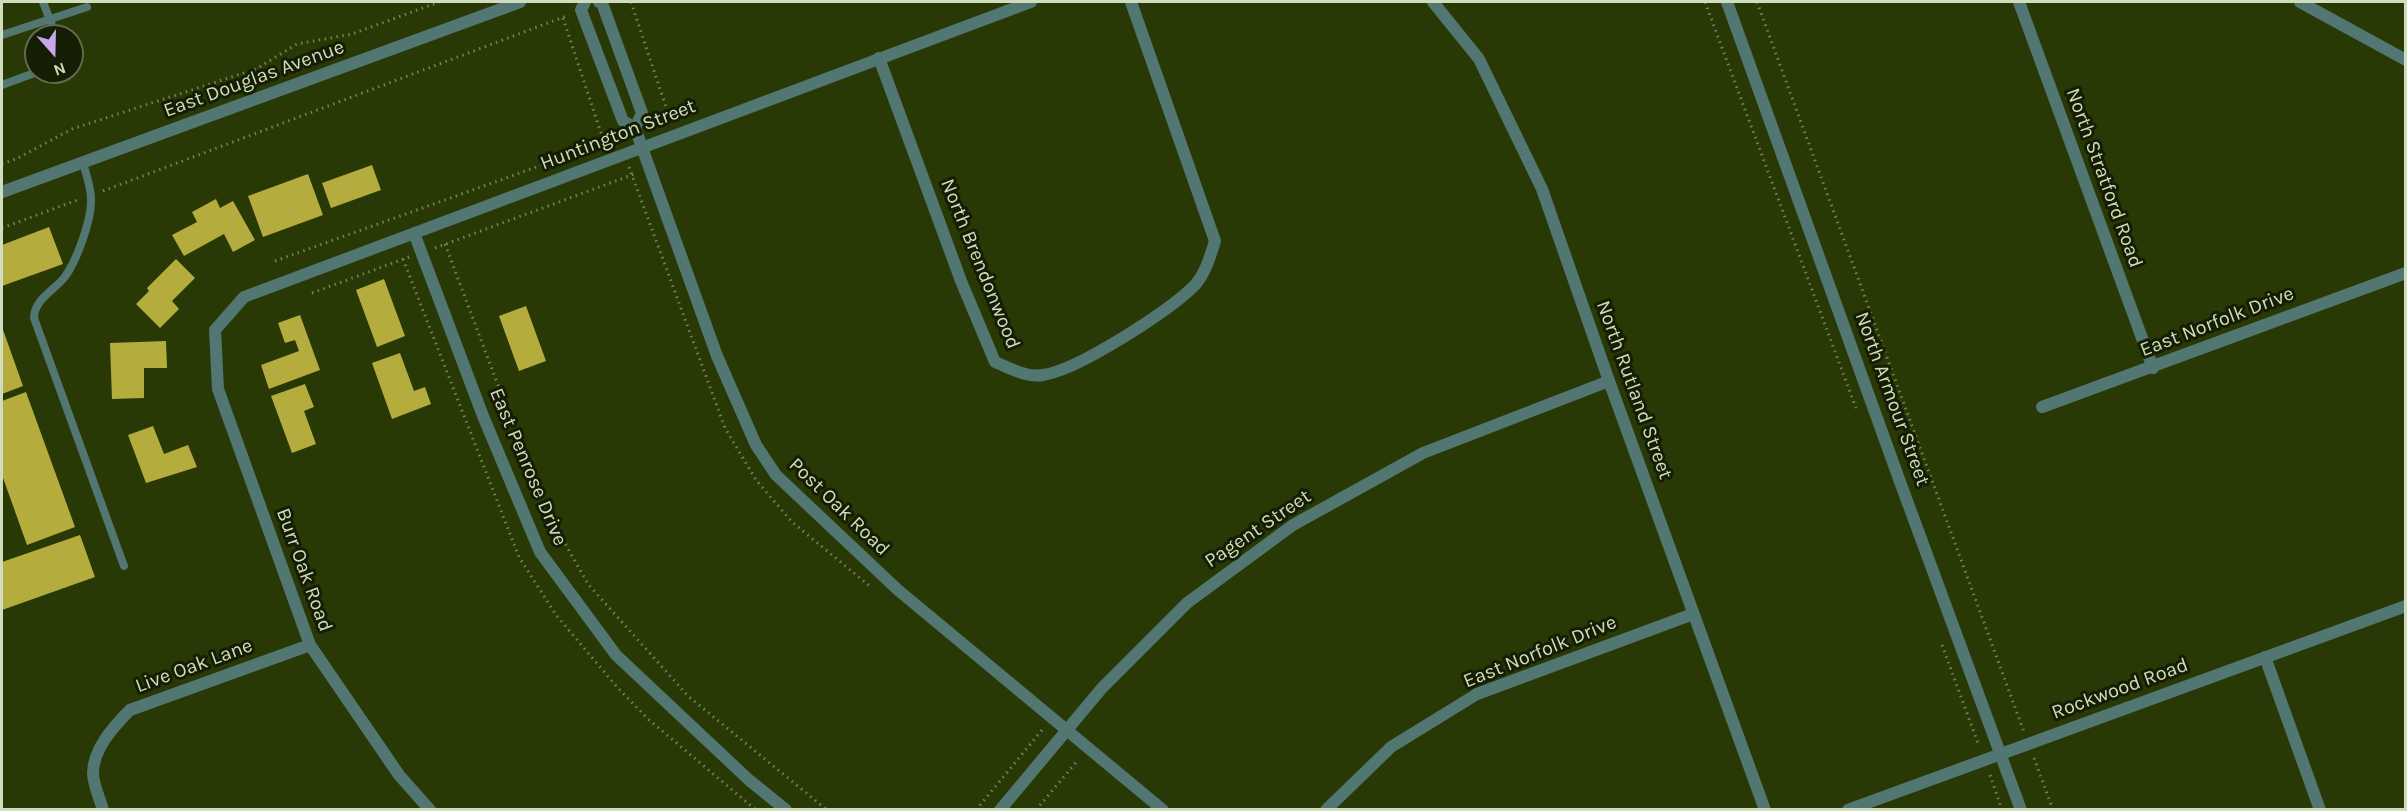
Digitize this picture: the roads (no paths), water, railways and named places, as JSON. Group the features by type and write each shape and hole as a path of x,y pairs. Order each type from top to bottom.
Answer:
{"street":[{"name":"East Douglas Avenue","path":"2,192 520,2"},
{"name":"Post Oak Road","path":"600,2 642,113 635,129"},
{"name":"Huntington Street","path":"226,317 244,297 1031,2"},
{"name":"North Brendonwood","path":"879,58 961,281 995,362 1021,373 1043,375 1088,358 1144,323 1194,286 1207,266 1215,242 1131,2"},
{"name":"North Rutland Street","path":"1433,2 1479,59 1542,189 1609,381 1765,810"},
{"name":"North Armour Street","path":"1728,2 2021,810"},
{"name":"North Stratford Road","path":"2019,2 2153,368"},
{"path":"2300,2 2406,60"},
{"name":"Post Oak Road","path":"583,6 623,121 635,129 642,147 717,356 756,445 776,475 898,590 1163,810"},
{"name":"East Penrose Drive","path":"414,233 483,416 540,552 616,655 749,780 786,810"},
{"name":"East Norfolk Drive","path":"2042,407 2406,273"},
{"name":"Burr Oak Road","path":"226,317 215,330 218,389 310,645 399,774 430,810"},
{"name":"Pagent Street","path":"1000,810 1102,688 1187,603 1293,525 1423,453 1609,381"},
{"name":"Rockwood Road","path":"1848,810 2028,742 2406,606"},
{"name":"East Norfolk Drive","path":"1326,810 1391,747 1477,694 1694,614"},
{"name":"Live Oak Lane","path":"103,810 93,774 101,745 117,722 130,710 310,645"},
{"path":"2265,657 2320,810"}],"lane":[{"path":"43,2 52,24"},
{"path":"2,35 87,7"},
{"path":"2,85 24,77"},
{"path":"83,163 91,195 89,214 72,266 63,279 35,307 34,318 124,566"}]}
